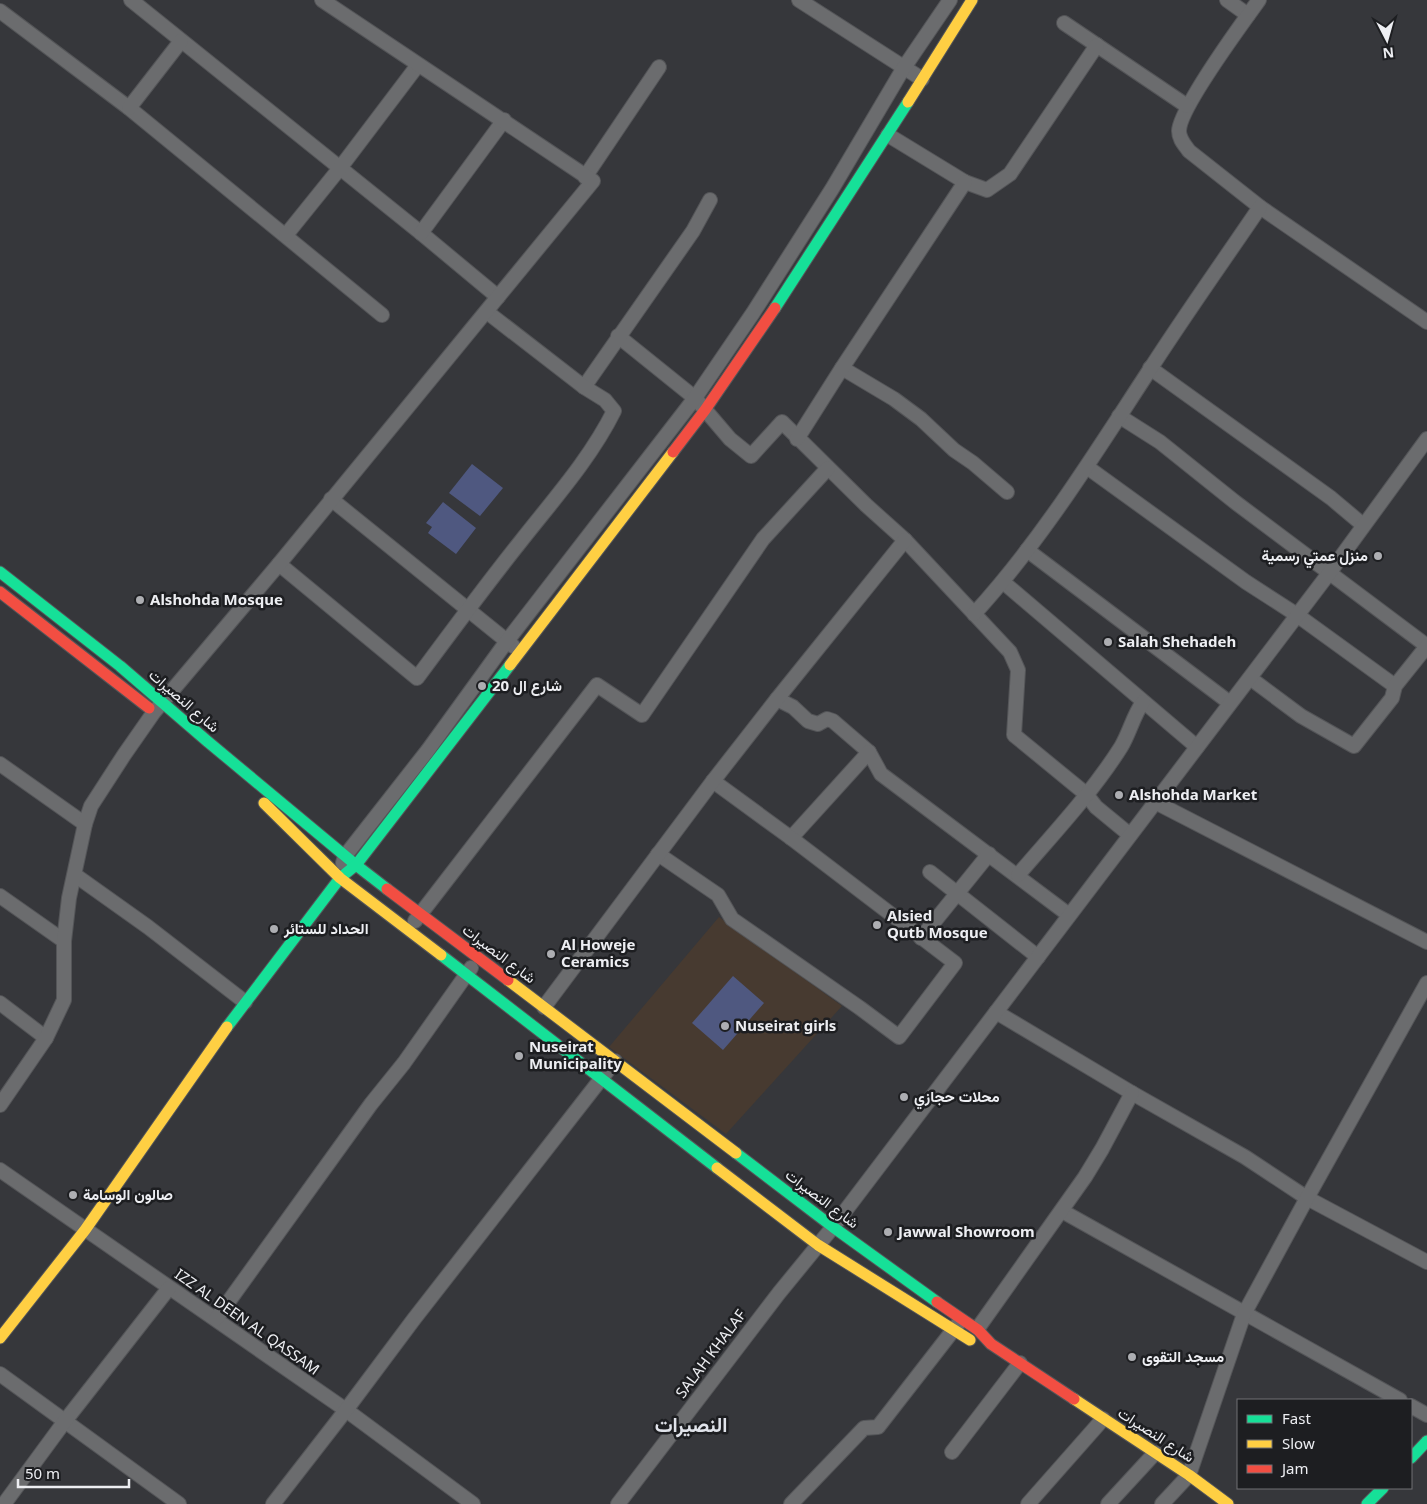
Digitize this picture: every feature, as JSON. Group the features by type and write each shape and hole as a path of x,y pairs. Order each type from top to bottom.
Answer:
{"main road":[{"path":"0,1338 85,1230 245,1002 340,878 356,865 705,410 767,321 888,135 972,0"},
{"name":"شارع النصيرات","path":"0,572 120,666 159,711"},
{"name":"شارع النصيرات","path":"0,592 159,711 356,865 834,1227 957,1325 977,1344 991,1344"},
{"name":"شارع النصيرات","path":"193,744 270,808 340,878 818,1245 957,1325 978,1328 991,1344 1189,1475 1228,1504"},
{"path":"1412,1457 1427,1441"},
{"path":"1367,1504 1382,1489"}],"street":[{"path":"131,0 498,297"},
{"path":"0,1105 46,1038 64,1000 64,941 75,867 91,806 124,755 159,711 593,181 322,0"},
{"path":"799,0 903,69 922,79"},
{"path":"340,878 345,856 428,750 506,641 695,398 753,313 903,69 950,0"},
{"path":"1227,0 1248,15"},
{"path":"1259,0 1188,106 1179,130 1181,141 1189,151 1260,207 1427,322"},
{"path":"0,11 129,108 382,315"},
{"path":"1064,23 1188,106"},
{"path":"129,108 181,41"},
{"path":"888,135 964,182 987,190 1010,174 1097,45"},
{"path":"286,236 418,65"},
{"path":"585,176 659,67"},
{"path":"421,233 504,120"},
{"path":"797,439 964,182"},
{"path":"584,387 693,231 710,200"},
{"path":"974,614 1003,582 1087,467 1150,368 1260,207"},
{"path":"279,564 417,678 573,476 605,429 614,411 606,400 584,387 487,312"},
{"path":"618,336 695,398 730,439 751,456 782,422 797,439 905,540 1010,652 1018,670 1014,735 1086,794 1096,807 1130,835"},
{"path":"842,368 894,399 921,419 954,450 974,463 1007,492"},
{"path":"1150,368 1331,498 1363,525"},
{"path":"1119,416 1160,442 1235,502 1427,646 1395,686 1392,698 1354,746 1301,716 1250,678"},
{"name":"SALAH KHALAF","path":"618,1504 779,1293 834,1227 1330,572 1427,439"},
{"path":"1087,467 1246,582 1297,615 1395,686"},
{"path":"407,928 421,914 492,819 597,685 642,715 763,539 828,468"},
{"path":"331,499 520,651"},
{"path":"544,1007 713,781 905,540"},
{"path":"1027,550 1230,703"},
{"path":"1003,582 1197,747"},
{"path":"777,699 793,707 808,721 818,724 827,719 833,721 869,752 881,774 1069,915"},
{"path":"1018,876 1086,794 1121,746 1136,712 1143,702"},
{"path":"791,838 869,752"},
{"path":"0,764 85,824"},
{"path":"658,854 718,895 732,919 899,1037 955,962 713,781"},
{"path":"1155,802 1427,942"},
{"path":"921,938 989,854"},
{"path":"930,872 1038,957"},
{"path":"75,875 148,927 245,1002"},
{"path":"0,896 64,941"},
{"path":"216,1319 479,958"},
{"path":"1162,1504 1189,1475 1244,1314 1427,983"},
{"path":"0,1003 46,1038"},
{"path":"996,1012 1132,1093 1245,1156 1307,1198 1427,1262"},
{"path":"273,1504 615,1061"},
{"path":"978,1328 1062,1211 1102,1149 1132,1093"},
{"name":"IZZ AL DEEN AL QASSAM","path":"0,1170 346,1410 473,1504"},
{"path":"1062,1211 1398,1399"},
{"path":"4,1504 170,1288"},
{"path":"791,1504 864,1428 878,1427 957,1325"},
{"path":"952,1452 1020,1363"},
{"path":"0,1374 179,1504"},
{"path":"1412,1407 1427,1415"},
{"path":"1028,1504 1103,1419"},
{"path":"1108,1504 1155,1453"}],"shaded area":[{"path":"472,464 503,488 480,516 449,493"},
{"path":"443,502 476,528 456,554 428,533 432,527 426,523"},
{"name":"Nuseirat girls","path":"719,917 842,1006 726,1134 609,1047"},
{"path":"733,976 764,1003 723,1050 692,1023"}],"traffic: fast":[{"path":"775,308 908,102"},
{"path":"0,572 120,666 207,741 387,889"},
{"path":"227,1027 340,878 356,865 510,665"},
{"path":"441,955 717,1168"},
{"path":"736,1153 833,1227 937,1302"},
{"path":"1412,1457 1427,1441"},
{"path":"1367,1504 1382,1489"}],"traffic: slow":[{"path":"908,102 972,0"},
{"path":"510,665 673,452"},
{"path":"264,803 340,878 441,955"},
{"path":"508,980 736,1153"},
{"path":"0,1338 85,1230 227,1027"},
{"path":"717,1168 818,1245 970,1340"},
{"path":"1074,1399 1189,1475 1228,1504"}],"traffic: jam":[{"path":"673,452 705,410 775,308"},
{"path":"0,592 149,708"},
{"path":"387,889 508,980"},
{"path":"937,1302 978,1330 991,1344 1074,1399"}],"place":[{"name":"منزل عمتي رسمية","path":"1378,556"},
{"name":"Alshohda Mosque","path":"140,600"},
{"name":"Salah Shehadeh","path":"1108,642"},
{"name":"شارع ال 20","path":"482,686"},
{"name":"Alshohda Market","path":"1119,795"},
{"name":"Alsied Qutb Mosque","path":"877,925"},
{"name":"الحداد للستائر","path":"274,929"},
{"name":"Al Howeje Ceramics","path":"551,954"},
{"name":"Nuseirat girls","path":"725,1026"},
{"name":"Nuseirat Municipality","path":"519,1056"},
{"name":"محلات حجازي","path":"904,1097"},
{"name":"صالون الوسامة","path":"73,1195"},
{"name":"Jawwal Showroom","path":"888,1232"},
{"name":"مسجد التقوى","path":"1132,1357"}],"district":[{"name":"النصيرات","path":"691,1425"}]}
